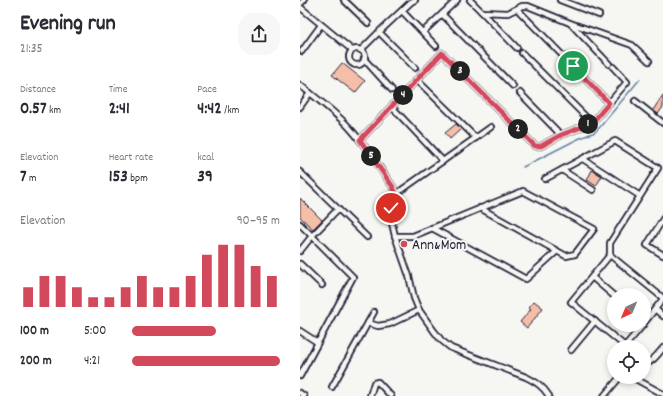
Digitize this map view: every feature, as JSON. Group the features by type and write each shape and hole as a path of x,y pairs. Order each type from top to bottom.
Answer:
{"street":[{"path":"304,0 300,6 321,25 352,50 361,50"},
{"path":"344,0 368,23"},
{"path":"423,32 457,0"},
{"path":"470,0 517,48"},
{"path":"560,0 599,15"},
{"path":"361,50 412,1"},
{"path":"482,12 508,13 522,6 528,6 632,45 649,61"},
{"path":"517,9 568,61"},
{"path":"402,11 436,46"},
{"path":"442,14 513,86"},
{"path":"360,140 442,53 535,146 541,146 561,135 592,123 627,82 570,23"},
{"path":"302,51 321,25"},
{"path":"379,32 415,68"},
{"path":"352,50 349,54 350,61 352,63 359,64 364,59"},
{"path":"361,50 364,54 364,59 392,90"},
{"path":"522,53 592,123"},
{"path":"573,66 609,103"},
{"path":"417,80 476,138"},
{"path":"300,85 345,123 360,140 393,187 396,194"},
{"path":"300,107 310,93"},
{"path":"520,93 561,135"},
{"path":"635,102 663,123"},
{"path":"392,107 443,161"},
{"path":"491,127 396,194 391,208 391,219 395,236 409,276 414,298 419,310 441,340 451,348 536,382 544,388 549,396"},
{"path":"545,179 615,141 658,168 610,243 610,255 571,302 607,331"},
{"path":"583,158 640,196"},
{"path":"562,170 593,190"},
{"path":"300,172 367,238"},
{"path":"395,236 413,236 523,190 594,229 576,254 566,256 480,208"},
{"path":"300,251 312,236 338,210"},
{"path":"663,220 647,245 663,254"},
{"path":"300,224 353,277 300,376"},
{"path":"432,228 526,279 557,252"},
{"path":"610,255 663,299 651,314"},
{"path":"300,264 322,285"},
{"path":"592,278 607,290"},
{"path":"655,309 663,316"},
{"path":"368,324 378,326 390,324 419,310"},
{"path":"332,387 374,312"},
{"path":"572,350 595,321"},
{"path":"300,330 317,342"},
{"path":"608,332 625,346 637,332"},
{"path":"651,361 662,351"},
{"path":"370,396 374,383 378,382 392,396"},
{"path":"604,396 614,384"},
{"path":"645,384 663,394"},
{"path":"300,394 304,396"}],"building":[{"path":"342,63 365,81 355,93 332,75"},
{"path":"663,95 663,107 658,114 653,110"},
{"path":"456,124 461,129 450,139 445,133"},
{"path":"592,170 602,176 596,186 587,180"},
{"path":"300,198 322,220 313,229 300,217"},
{"path":"534,301 543,308 527,328 520,322 531,309 529,307"}],"waterway":[{"path":"523,167 595,132 640,79"}],"place":[{"name":"Ann&Mom","path":"404,244"}],"route":[{"path":"391,208 396,194 393,187 360,140 442,53 535,146 541,146 561,135 592,123 609,103 573,66"}]}
